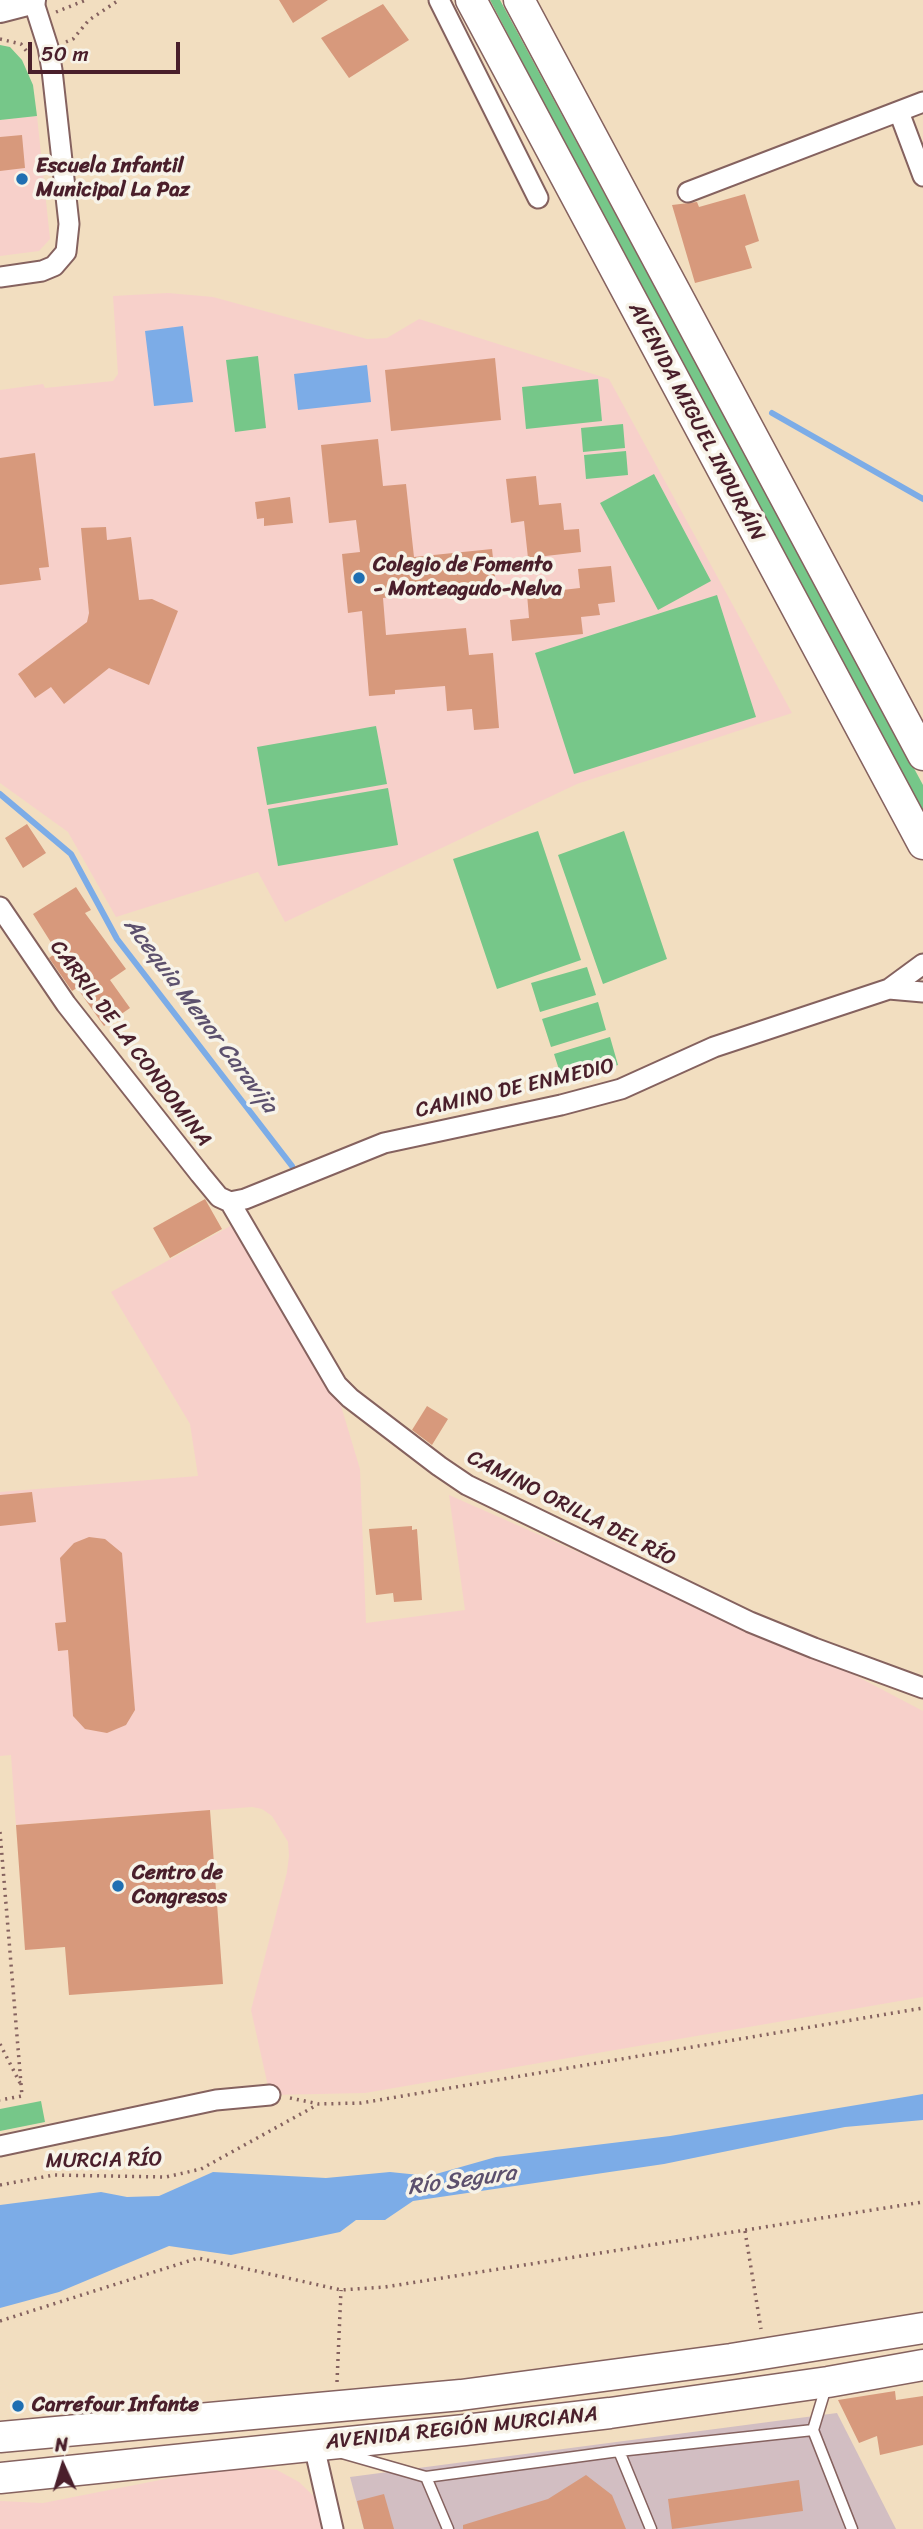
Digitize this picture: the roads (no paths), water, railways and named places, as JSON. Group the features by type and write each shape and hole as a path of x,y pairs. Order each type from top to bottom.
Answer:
{"main road":[{"path":"0,8 32,0"},
{"name":"AVENIDA MIGUEL INDURÁIN","path":"471,0 923,844"},
{"name":"AVENIDA MIGUEL INDURÁIN","path":"519,0 923,755"},
{"name":"AVENIDA REGIÓN MURCIANA","path":"0,2437 336,2407 549,2384 765,2354 923,2328"},
{"name":"AVENIDA REGIÓN MURCIANA","path":"0,2478 610,2413 828,2382 923,2365"}],"street":[{"path":"0,277 42,271 54,266 66,252 69,224 52,69 48,47 32,0"},
{"path":"439,0 538,198"},
{"path":"688,192 923,102"},
{"path":"899,112 923,176"},
{"name":"CARRIL DE LA CONDOMINA","path":"0,907 66,1004 200,1174 219,1196 230,1202"},
{"path":"889,989 923,964"},
{"path":"889,989 923,992"},
{"name":"CAMINO DE ENMEDIO","path":"230,1202 245,1199 384,1143 561,1105 621,1089 714,1047 889,989"},
{"name":"CAMINO ORILLA DEL RÍO","path":"230,1202 337,1385 467,1485 739,1617 923,1688"},
{"path":"0,2146 216,2100 271,2095"},
{"path":"314,2446 333,2529"}],"lane":[{"path":"828,2382 813,2430 852,2529 846,2529"},
{"path":"314,2446 426,2477 619,2451 813,2430"},
{"path":"619,2451 651,2529"},
{"path":"426,2477 448,2529"}],"water":[{"path":"183,326 193,402 154,406 145,331"},
{"path":"367,365 371,402 298,410 294,374"},
{"name":"Río Segura","path":"923,2094 923,2120 845,2127 664,2164 413,2201 385,2220 356,2220 340,2232 231,2255 169,2246 59,2292 0,2308 0,2205 101,2192 127,2197 159,2196 213,2172 326,2178 390,2172 429,2176 496,2157 670,2136"}],"waterway":[{"path":"772,413 923,499"},
{"name":"Acequia Menor Caravija","path":"0,794 71,854 117,939 292,1166"}],"place":[{"name":"Escuela Infantil Municipal La Paz","path":"22,179"},
{"name":"Colegio de Fomento - Monteagudo-Nelva","path":"359,578"},
{"name":"Centro de Congresos","path":"118,1886"},
{"name":"Carrefour Infante","path":"18,2406"}]}
